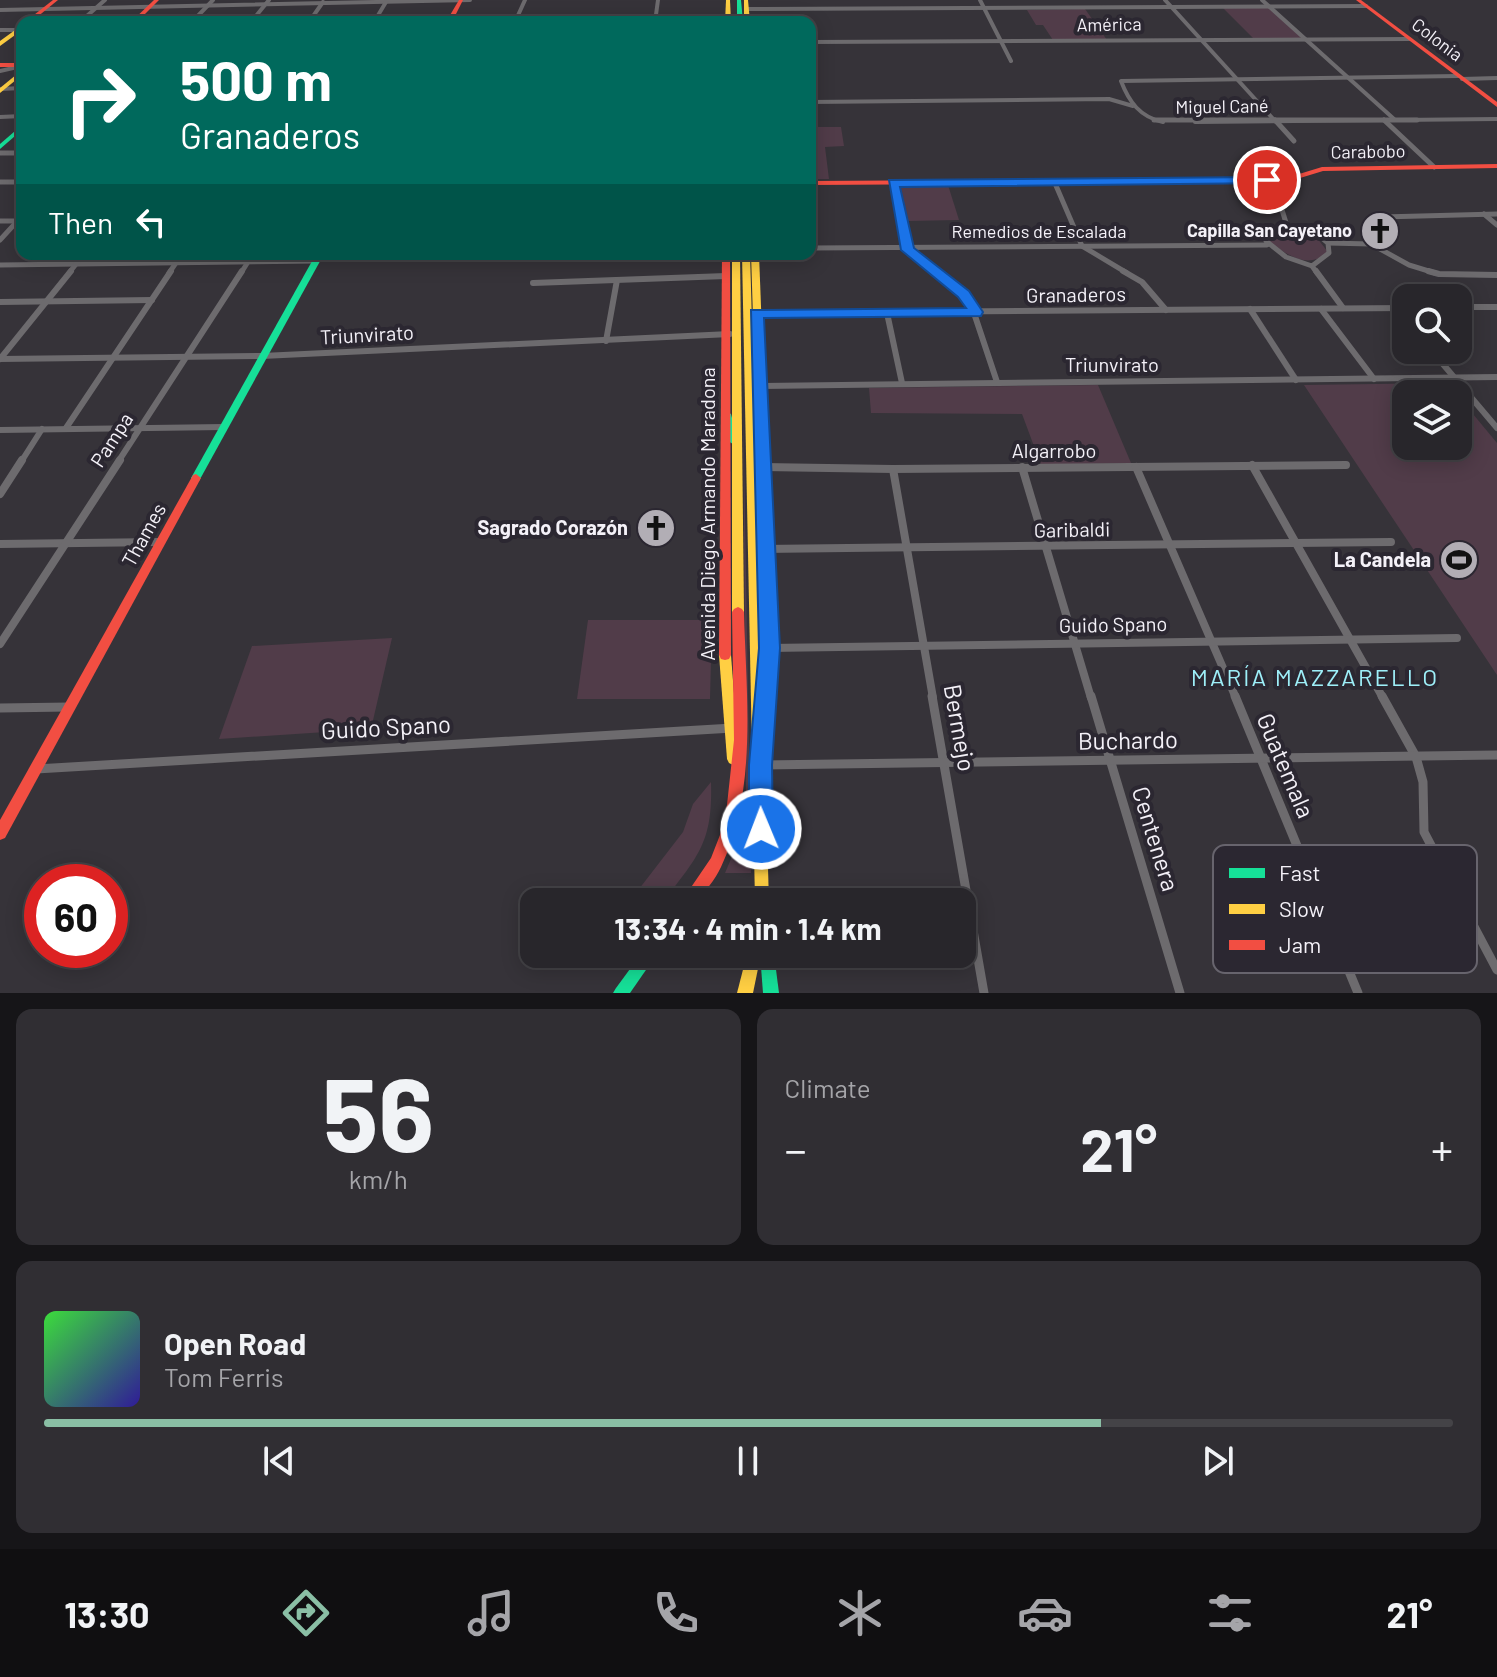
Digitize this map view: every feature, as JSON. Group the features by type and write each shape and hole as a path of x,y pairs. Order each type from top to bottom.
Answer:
{"street":[{"path":"35,16 56,0"},
{"path":"86,16 105,0"},
{"path":"198,16 213,0"},
{"path":"256,16 269,0"},
{"path":"0,10 153,4 208,6 470,0"},
{"path":"980,0 1011,61"},
{"path":"1165,0 1294,141"},
{"path":"1262,0 1395,120"},
{"path":"1310,0 1318,6"},
{"path":"738,11 1270,7 1362,3"},
{"name":"Colonia","path":"1362,3 1497,105"},
{"name":"América","path":"816,42 1409,39"},
{"path":"1,90 16,74"},
{"path":"1135,107 1121,83 1124,79 1497,78"},
{"path":"1109,99 1127,96"},
{"name":"Miguel Cané","path":"816,102 1109,99 1135,107 1149,119 1164,122 1497,119"},
{"path":"1384,120 1434,167"},
{"path":"0,150 16,133"},
{"name":"Carabobo","path":"816,183 1287,180 1322,169 1497,166"},
{"path":"1287,180 1277,193 1277,205 1287,226"},
{"path":"1054,181 1082,246 1142,282 1166,310"},
{"path":"893,183 907,247 964,294 976,312 997,382"},
{"path":"1484,214 1497,225"},
{"path":"1371,244 1369,227 1382,217 1497,214"},
{"path":"0,240 16,224"},
{"path":"1343,308 1312,266 1267,245 1265,236 1269,231 1287,226 1316,233 1328,243 1371,244 1398,260 1424,270 1460,276 1497,275"},
{"path":"1312,266 1329,253 1328,243"},
{"name":"Remedios de Escalada","path":"816,248 1267,245"},
{"path":"0,359 79,260"},
{"path":"66,428 178,260"},
{"path":"0,265 221,260"},
{"name":"Pampa","path":"0,644 250,260"},
{"name":"Thames","path":"0,833 316,260"},
{"name":"Avenida Diego Armando Maradona","path":"726,260 726,276 741,324 754,386 759,548 762,888"},
{"name":"Avenida Diego Armando Maradona","path":"736,260 741,324"},
{"name":"Avenida Diego Armando Maradona","path":"697,888 725,845 733,814 735,773 726,414 746,294 746,260"},
{"path":"746,294 753,260"},
{"name":"Avenida Diego Armando Maradona","path":"741,324 753,260"},
{"path":"533,283 726,276"},
{"path":"606,341 617,280"},
{"path":"0,302 152,300"},
{"path":"1472,307 1497,307"},
{"name":"Granaderos","path":"741,324 887,313 1392,308"},
{"path":"1250,309 1296,380"},
{"path":"1321,309 1374,379"},
{"path":"887,313 902,383"},
{"name":"Triunvirato","path":"0,359 262,356 606,341 741,324"},
{"path":"1443,364 1497,428"},
{"name":"Triunvirato","path":"732,387 1497,377"},
{"name":"Avenida Diego Armando Maradona","path":"732,387 738,461 733,728"},
{"path":"726,414 738,461"},
{"path":"0,430 224,427"},
{"path":"0,494 42,429"},
{"path":"1252,465 1416,757 1423,782 1424,832 1431,845"},
{"name":"Algarrobo","path":"757,467 893,469 1346,465"},
{"name":"Centenera","path":"1022,467 1180,993"},
{"name":"Guatemala","path":"1136,467 1172,545 1297,845"},
{"name":"Bermejo","path":"893,469 984,993"},
{"path":"0,544 160,542"},
{"name":"Garibaldi","path":"759,548 1391,542"},
{"name":"Avenida Diego Armando Maradona","path":"759,548 769,648 760,765"},
{"name":"Guido Spano","path":"769,648 1457,638"},
{"path":"0,708 69,707"},
{"name":"Guido Spano","path":"36,769 733,728"},
{"name":"Buchardo","path":"760,765 945,765 1497,755"},
{"path":"1477,932 1497,970"},
{"path":"621,993 640,968"},
{"path":"745,993 751,968"},
{"path":"768,968 771,993"},
{"name":"Guatemala","path":"1350,973 1358,993"}],"shaded area":[{"path":"1222,7 1268,7 1304,40 1255,40"},
{"path":"1085,9 1107,40 1053,40 1043,25 1036,25 1027,10"},
{"path":"816,127 841,127 844,146 825,147 829,179 816,179"},
{"path":"948,185 959,220 908,221 900,186"},
{"path":"1289,229 1317,238 1328,252 1320,258 1305,260 1289,255 1268,240 1273,232"},
{"name":"La Candela","path":"1392,384 1392,460 1472,460 1472,413 1497,443 1497,675 1304,385"},
{"path":"1098,385 1131,463 1041,465 1022,414 871,413 869,388"},
{"path":"743,393 751,873 725,873 742,833 746,801"},
{"path":"588,620 712,620 710,699 577,699"},
{"path":"392,638 371,729 219,739 252,646"},
{"path":"711,782 706,835 694,860 674,888 640,888 683,832 693,804"}],"traffic: fast":[{"path":"739,0 740,16"},
{"path":"0,147 16,132"},
{"path":"196,478 317,260"},
{"path":"726,414 733,441"},
{"path":"621,993 640,968"},
{"path":"768,968 771,993"}],"traffic: slow":[{"path":"728,0 728,16"},
{"path":"746,0 747,16"},
{"path":"0,44 16,32"},
{"path":"0,91 16,77"},
{"path":"736,260 738,612"},
{"path":"746,260 762,888"},
{"path":"755,260 766,569"},
{"path":"725,655 733,759"},
{"path":"745,993 751,968"}],"traffic: jam":[{"path":"36,16 56,0"},
{"path":"140,16 157,0"},
{"path":"452,16 461,0"},
{"path":"1358,0 1497,105"},
{"path":"0,65 16,65"},
{"path":"816,183 1287,180 1322,169 1497,166"},
{"path":"725,655 726,260"},
{"path":"0,833 196,478"},
{"path":"763,723 769,648 766,569"},
{"path":"698,888 716,862 734,805 740,740 738,612"}],"place":[{"name":"Capilla San Cayetano","path":"1380,231"},
{"name":"Sagrado Corazón","path":"656,528"},
{"name":"La Candela","path":"1459,560"}],"district":[{"name":"MARÍA MAZZARELLO","path":"1315,678"}],"route":[{"path":"761,829 760,765 769,648 757,313 976,312 964,294 908,250 893,183 1267,180"}]}
